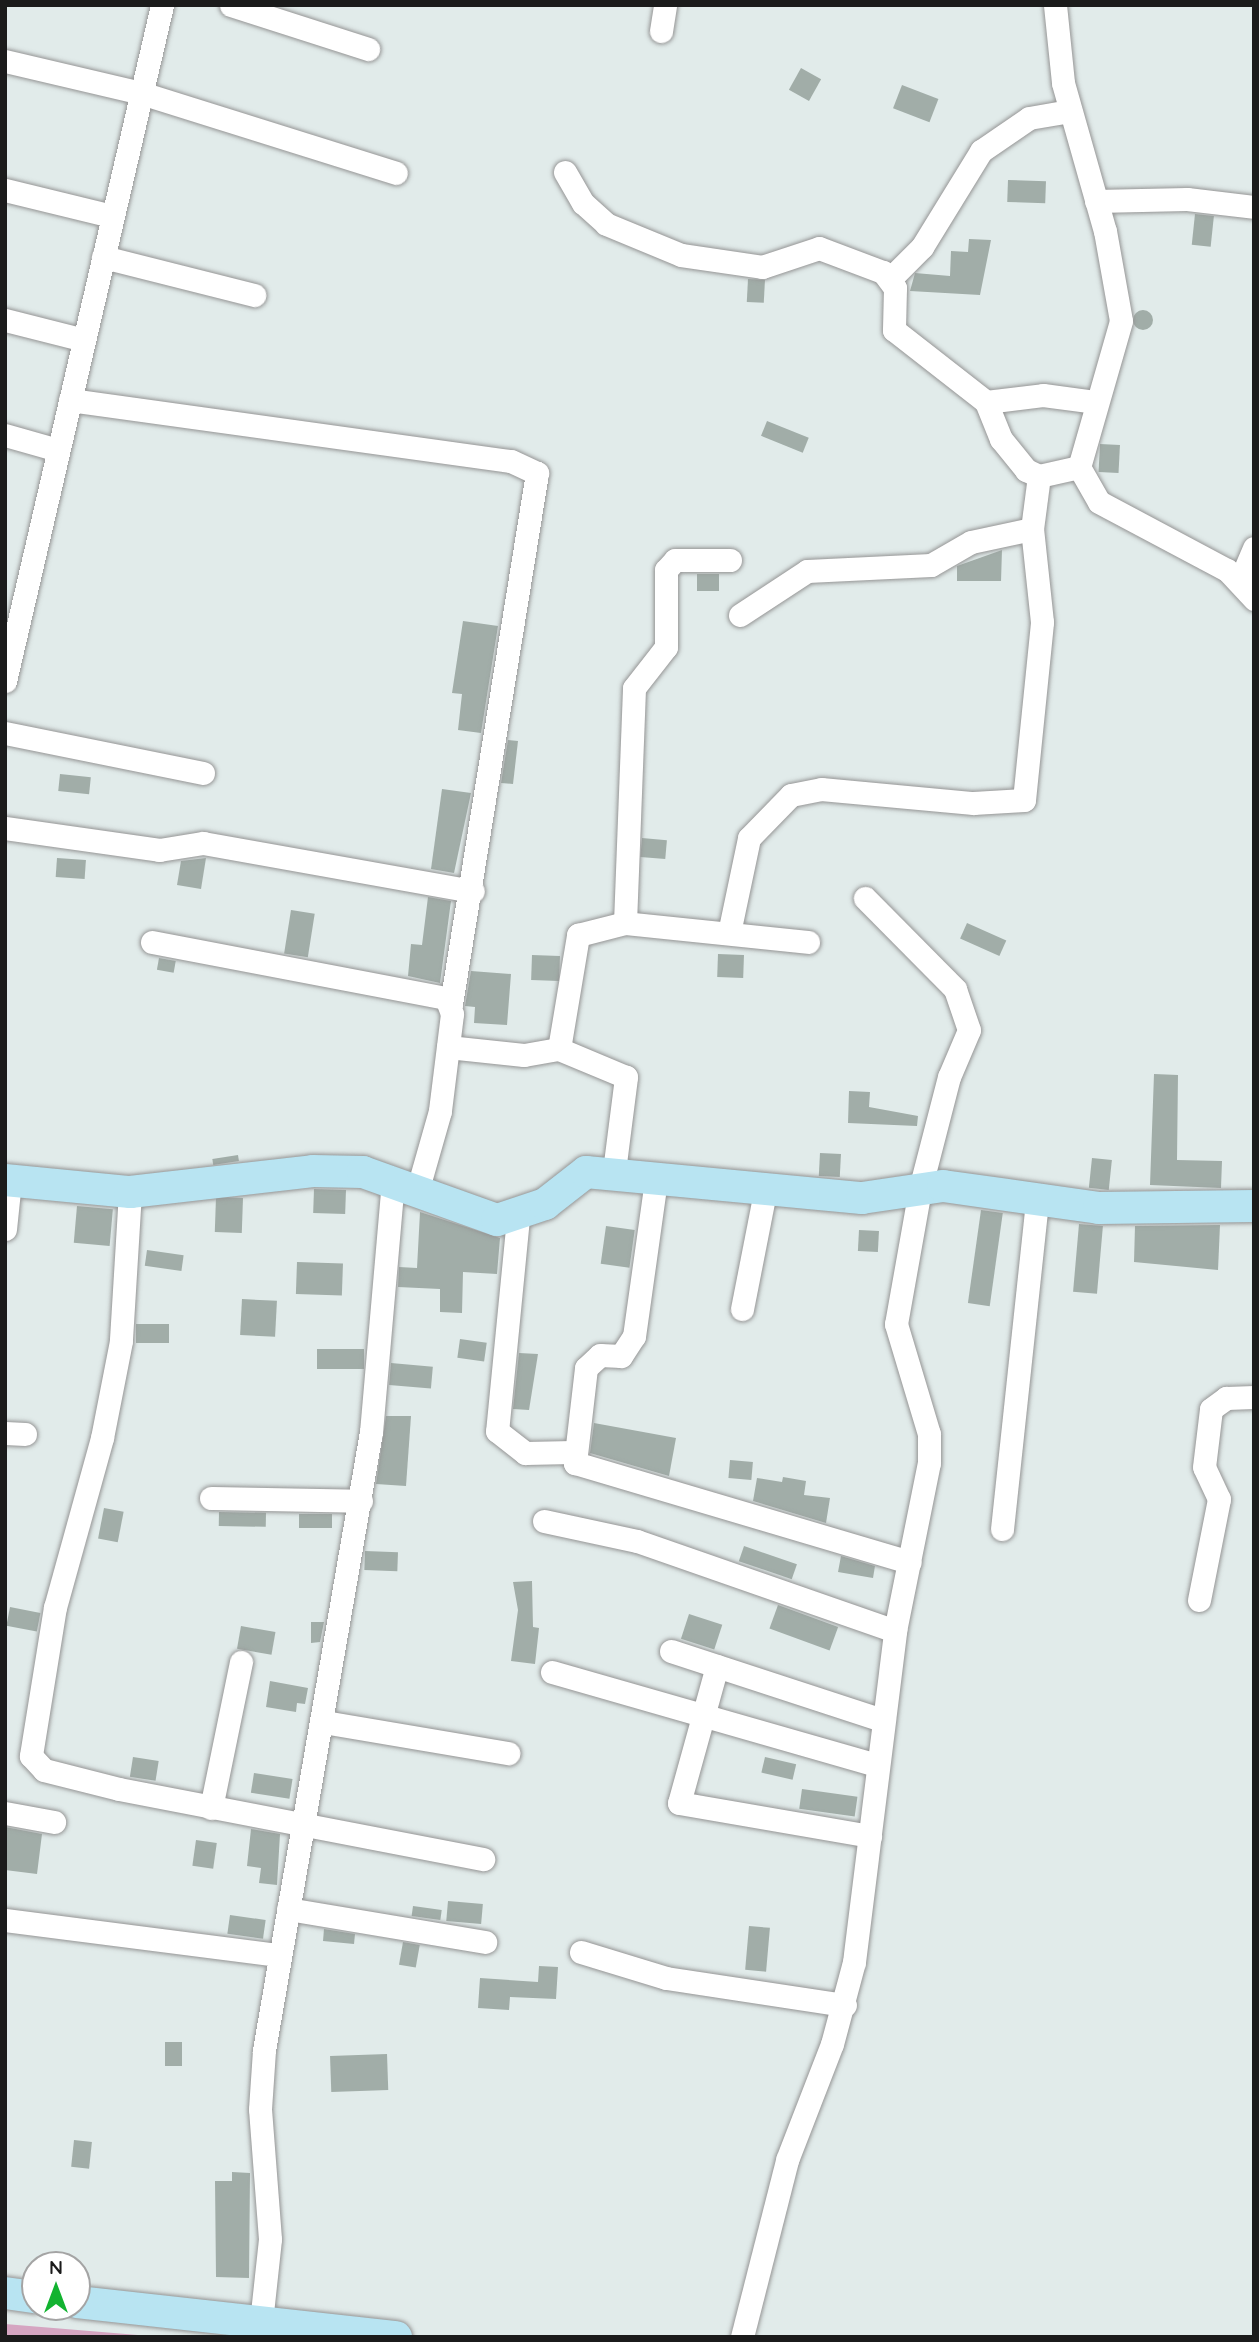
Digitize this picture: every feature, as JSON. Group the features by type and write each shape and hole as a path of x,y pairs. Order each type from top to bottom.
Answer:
{"street":[{"path":"5,681 13,614 58,450 162,5"},
{"path":"231,5 368,49"},
{"path":"661,30 665,5"},
{"path":"1055,5 1070,111 1096,201 1121,321 1118,346 1095,402 1079,467 1099,502 1247,579"},
{"path":"5,61 141,93 396,173"},
{"path":"1040,476 1011,454 986,402 900,337 892,318 891,278 922,247 981,151 1029,118 1070,111"},
{"path":"565,172 583,203 606,224 681,255 762,267 820,248 891,278"},
{"path":"5,190 113,216"},
{"path":"1096,201 1187,199 1254,207"},
{"path":"103,257 254,295"},
{"path":"5,320 83,340"},
{"path":"986,402 1043,396 1095,402"},
{"path":"70,400 512,461 537,473 473,891 451,1004 440,1111 406,1184 361,1501 324,1722 279,1955 260,2109 270,2239 261,2322"},
{"path":"6,438 58,450"},
{"path":"1040,476 1079,467"},
{"path":"729,933 749,838 791,795 821,789 973,803 1024,800 1031,783 1042,622 1032,529 1040,476"},
{"path":"740,615 807,570 931,565 971,542 1032,529"},
{"path":"1254,548 1247,579 1254,599"},
{"path":"625,923 634,688 666,647 668,564 730,560"},
{"path":"5,733 203,773"},
{"path":"5,828 159,850 204,843 473,891"},
{"path":"742,2337 787,2160 845,2005 870,1836 882,1720 895,1632 925,1495 929,1434 897,1324 920,1189 949,1077 969,1030 955,989 865,898"},
{"path":"559,1049 578,935 625,923 808,942"},
{"path":"152,943 451,1004"},
{"path":"448,1047 524,1055 559,1049 626,1077 614,1171"},
{"path":"5,1229 8,1180 130,1192 313,1171 406,1184 470,1214 518,1218 586,1172 614,1171 656,1180 765,1192 862,1198 920,1189 971,1188 1037,1202 1099,1208 1254,1206"},
{"path":"656,1180 634,1336 621,1356 590,1360 573,1452 584,1469 911,1562"},
{"path":"130,1192 121,1341 52,1618 31,1756 44,1770 211,1808 483,1859"},
{"path":"743,1309 765,1192"},
{"path":"1002,1529 1037,1202"},
{"path":"518,1218 497,1431 525,1453 573,1452"},
{"path":"1199,1600 1219,1499 1203,1467 1211,1409 1226,1398 1254,1397"},
{"path":"211,1498 361,1501"},
{"path":"544,1521 636,1541 895,1632"},
{"path":"671,1651 882,1720"},
{"path":"211,1808 242,1662"},
{"path":"718,1666 701,1714 680,1803 870,1836"},
{"path":"552,1672 877,1765"},
{"path":"324,1722 508,1754"},
{"path":"5,1813 54,1822"},
{"path":"288,1909 485,1942"},
{"path":"5,1920 279,1955"},
{"path":"581,1952 666,1978 845,2005"},
{"path":"91,2304 396,2337"}],"shaded area":[{"path":"5,2324 162,2337 5,2337"}],"building":[{"path":"801,68 821,79 809,101 789,90"},
{"path":"902,85 938,99 929,122 893,108"},
{"path":"1008,180 1046,181 1045,203 1007,202"},
{"path":"1195,214 1214,216 1211,247 1192,245"},
{"path":"969,239 991,240 980,295 910,291 915,273 950,276 951,251 968,252"},
{"path":"748,279 765,280 764,303 747,302"},
{"path":"1139,310 1147,310 1153,320 1147,330 1139,330 1133,324 1133,316"},
{"path":"767,421 809,438 803,453 761,436"},
{"path":"1100,444 1120,445 1119,473 1099,472"},
{"path":"1002,550 1001,581 957,581 957,566"},
{"path":"697,574 719,574 719,591 697,591"},
{"path":"463,621 498,626 481,733 458,730 462,694 452,693"},
{"path":"508,740 518,741 513,784 501,783"},
{"path":"60,774 91,777 89,794 58,791"},
{"path":"442,789 471,793 454,873 431,869"},
{"path":"642,838 667,840 665,859 640,857"},
{"path":"57,858 86,860 85,879 56,877"},
{"path":"206,858 201,889 177,885 181,861"},
{"path":"428,897 451,901 440,983 408,976 411,944 422,945"},
{"path":"291,910 315,914 308,957 284,953"},
{"path":"967,923 1006,940 999,956 960,939"},
{"path":"718,954 744,955 743,978 717,977"},
{"path":"532,955 560,956 559,981 531,980"},
{"path":"159,958 176,961 174,973 157,970"},
{"path":"471,971 511,974 507,1025 474,1023 475,1007 465,1006"},
{"path":"1154,1074 1178,1075 1177,1160 1222,1161 1221,1188 1150,1185"},
{"path":"849,1091 870,1092 869,1107 918,1116 917,1126 848,1123"},
{"path":"820,1153 841,1154 840,1177 819,1176"},
{"path":"238,1155 239,1161 213,1165 212,1159"},
{"path":"1092,1158 1112,1160 1109,1190 1089,1188"},
{"path":"314,1189 346,1190 345,1214 313,1213"},
{"path":"216,1197 243,1198 242,1233 215,1232"},
{"path":"77,1206 113,1209 110,1246 74,1243"},
{"path":"981,1210 1003,1213 990,1306 968,1303"},
{"path":"420,1212 500,1238 497,1274 463,1272 462,1313 440,1312 440,1289 398,1287 399,1267 417,1268"},
{"path":"1079,1224 1103,1226 1097,1294 1073,1292"},
{"path":"1220,1225 1218,1270 1134,1262 1135,1226"},
{"path":"606,1226 635,1230 629,1268 601,1264"},
{"path":"859,1230 879,1231 878,1252 858,1251"},
{"path":"147,1250 184,1255 181,1271 145,1266"},
{"path":"297,1262 343,1264 342,1296 296,1294"},
{"path":"242,1299 277,1301 275,1337 240,1335"},
{"path":"136,1324 169,1324 169,1343 136,1343"},
{"path":"460,1339 487,1343 484,1362 457,1358"},
{"path":"317,1349 364,1349 364,1369 317,1369"},
{"path":"519,1353 538,1354 529,1410 513,1409"},
{"path":"391,1363 433,1367 431,1389 389,1385"},
{"path":"386,1416 411,1416 406,1486 376,1484"},
{"path":"594,1423 676,1438 669,1476 590,1453"},
{"path":"730,1460 753,1462 751,1480 728,1478"},
{"path":"783,1477 806,1481 804,1495 830,1498 826,1523 753,1501 757,1478 782,1482"},
{"path":"104,1508 124,1512 118,1542 98,1538"},
{"path":"219,1512 266,1513 266,1527 219,1526"},
{"path":"299,1514 332,1514 332,1528 299,1528"},
{"path":"744,1546 797,1564 792,1579 739,1561"},
{"path":"365,1551 398,1552 397,1571 364,1570"},
{"path":"841,1556 875,1566 873,1578 838,1572"},
{"path":"532,1581 533,1627 539,1628 535,1664 511,1661 518,1610 513,1582"},
{"path":"778,1605 838,1627 830,1650 769,1628"},
{"path":"10,1607 40,1613 37,1632 6,1626"},
{"path":"689,1614 722,1625 714,1650 681,1639"},
{"path":"311,1622 324,1622 320,1642 311,1643"},
{"path":"241,1626 275,1632 271,1655 237,1649"},
{"path":"270,1681 308,1688 305,1704 297,1703 296,1712 266,1707"},
{"path":"133,1757 159,1761 156,1781 130,1777"},
{"path":"765,1757 796,1764 793,1780 761,1773"},
{"path":"254,1773 293,1779 289,1799 251,1793"},
{"path":"802,1789 857,1797 855,1817 799,1809"},
{"path":"5,1827 42,1834 37,1874 5,1870"},
{"path":"251,1829 280,1834 277,1885 259,1883 261,1868 247,1866"},
{"path":"196,1840 217,1843 213,1869 192,1866"},
{"path":"448,1901 483,1904 481,1924 446,1921"},
{"path":"413,1906 442,1910 440,1920 412,1916"},
{"path":"230,1915 266,1920 263,1939 227,1934"},
{"path":"749,1926 770,1928 766,1972 745,1970"},
{"path":"324,1929 355,1934 354,1944 323,1941"},
{"path":"403,1942 420,1945 416,1968 399,1965"},
{"path":"539,1966 558,1967 556,1999 510,1997 509,2010 478,2008 480,1978 538,1982"},
{"path":"165,2042 182,2042 182,2066 165,2066"},
{"path":"387,2054 388,2090 331,2092 330,2056"},
{"path":"74,2140 92,2142 89,2169 71,2167"},
{"path":"232,2172 250,2173 249,2278 216,2277 215,2181 232,2181"}]}
